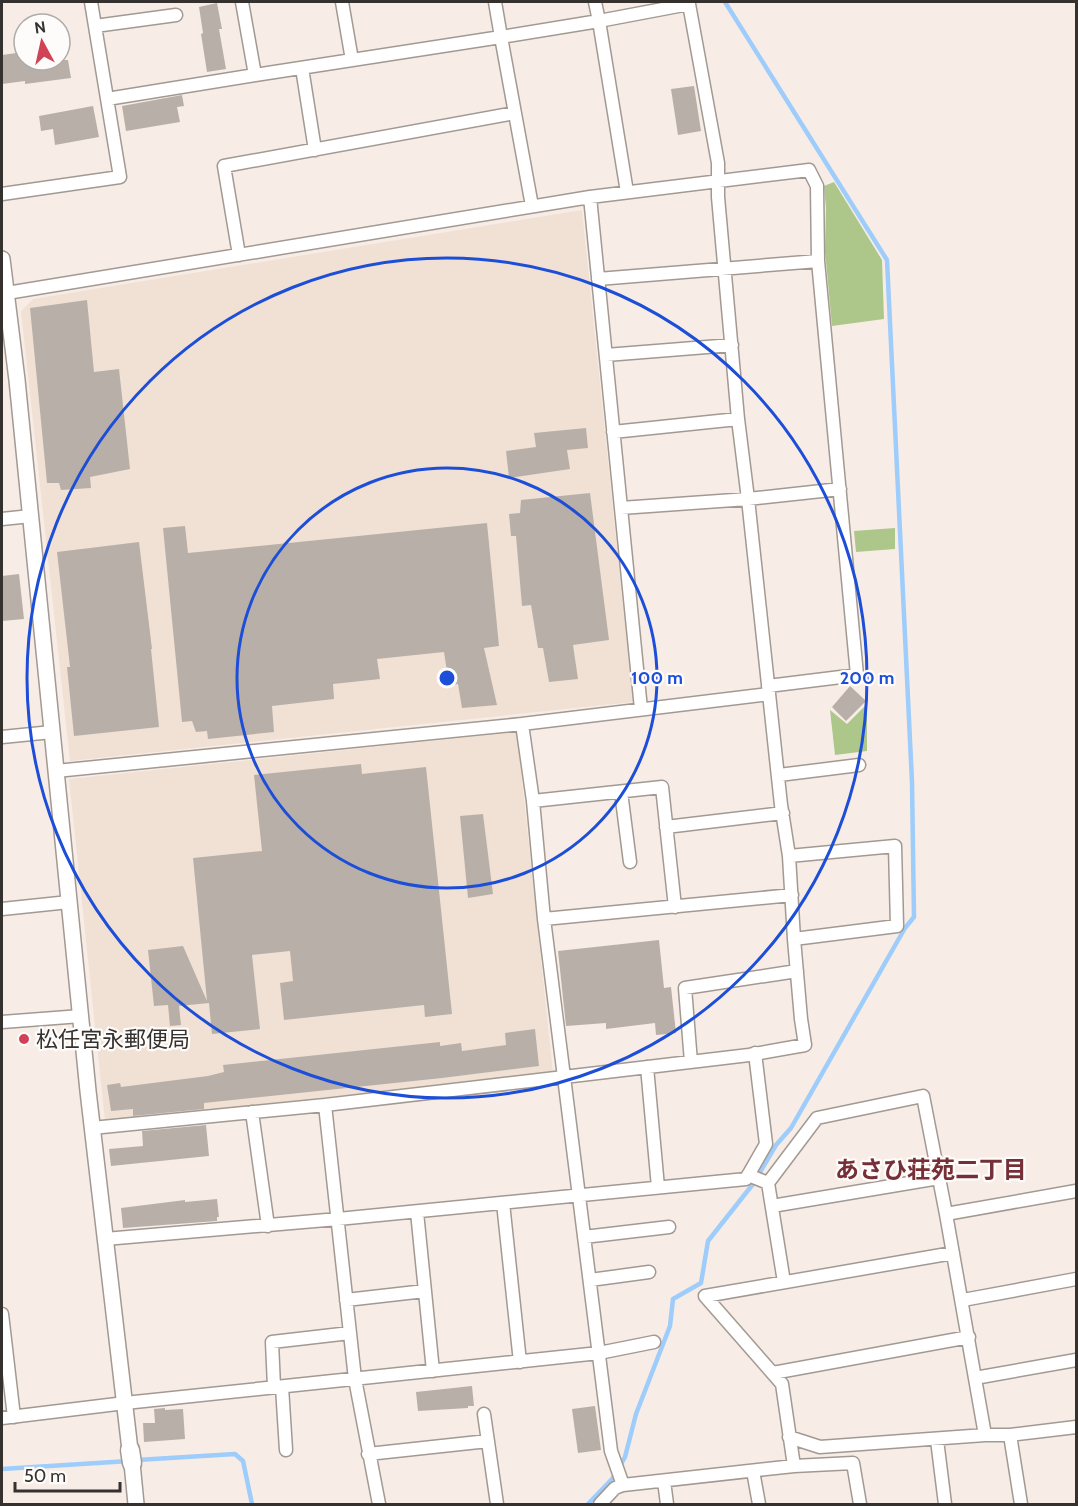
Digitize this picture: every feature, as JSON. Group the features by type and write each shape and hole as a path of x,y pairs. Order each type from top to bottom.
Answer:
{"street":[{"path":"2,194 120,177 91,2"},
{"path":"242,2 255,75"},
{"path":"342,2 352,60"},
{"path":"495,2 532,206"},
{"path":"596,2 627,192"},
{"path":"93,1128 325,1105 691,1062 805,1045 794,939 789,856 738,419 717,181 718,163 689,4 501,37 107,99"},
{"path":"95,26 176,15"},
{"path":"302,68 315,150"},
{"path":"239,255 224,166 515,113"},
{"path":"7,293 627,192 809,170 817,186 818,261 857,675 641,710 56,771"},
{"path":"590,197 641,710"},
{"path":"2,259 31,516 93,1128 136,1504"},
{"path":"598,279 818,261"},
{"path":"606,355 732,345"},
{"path":"613,432 738,419"},
{"path":"621,508 840,489"},
{"path":"2,519 31,516"},
{"path":"522,724 533,801 544,919 611,1451 619,1474 615,1488 600,1504"},
{"path":"2,737 52,732"},
{"path":"779,775 860,765"},
{"path":"533,801 662,787 675,907"},
{"path":"621,792 630,862"},
{"path":"666,826 783,813"},
{"path":"789,856 895,846 897,926 794,939"},
{"path":"544,919 792,895"},
{"path":"2,909 69,902"},
{"path":"691,1062 685,988 797,971"},
{"path":"2,1022 81,1016"},
{"path":"105,1239 338,1220 746,1179 766,1144 755,1053"},
{"path":"647,1067 658,1187"},
{"path":"766,1183 817,1118 923,1096 963,1300 985,1435"},
{"path":"325,1105 355,1379 379,1504"},
{"path":"252,1112 268,1226"},
{"path":"749,1175 766,1183"},
{"path":"772,1206 939,1178"},
{"path":"766,1183 784,1282"},
{"path":"946,1214 1077,1191"},
{"path":"502,1203 520,1362"},
{"path":"417,1212 433,1371"},
{"path":"584,1237 669,1227"},
{"path":"794,1466 782,1384 705,1296 953,1253"},
{"path":"590,1281 649,1272"},
{"path":"963,1300 1077,1279"},
{"path":"346,1300 425,1291"},
{"path":"2,1314 8,1417 599,1353 654,1342"},
{"path":"286,1450 272,1342 350,1333"},
{"path":"773,1373 969,1337"},
{"path":"975,1378 1077,1360"},
{"path":"484,1414 498,1504"},
{"path":"789,1437 820,1447 1010,1435 1077,1427"},
{"path":"1010,1435 1021,1504"},
{"path":"937,1440 945,1504"},
{"path":"368,1454 488,1441"},
{"path":"619,1474 664,1481 794,1466 853,1463 860,1504"},
{"path":"753,1471 759,1504"},
{"path":"664,1481 667,1504"}],"shaded area":[{"path":"582,210 633,702 70,761 21,311 33,299"},
{"path":"517,732 553,1073 105,1121 69,779"}],"green space":[{"path":"834,182 882,260 884,319 832,326 825,251 824,186"},
{"path":"895,528 895,549 856,552 854,531"},
{"path":"867,704 867,751 835,755 830,710 847,724"}],"building":[{"path":"217,3 226,69 207,72 199,7"},
{"path":"12,54 12,72 70,72 71,78 25,84 25,81 2,84 2,55"},
{"path":"694,86 701,131 678,135 671,89"},
{"path":"182,95 184,106 177,107 180,122 126,131 122,106"},
{"path":"93,106 99,137 55,145 53,129 41,131 39,116"},
{"path":"87,300 94,372 119,369 130,469 90,477 91,488 61,490 59,483 47,483 30,308"},
{"path":"586,428 588,448 567,450 570,469 509,478 506,451 536,447 534,433"},
{"path":"590,493 609,640 573,645 578,679 549,682 543,648 538,648 531,605 522,606 516,536 511,536 509,514 520,513 521,500"},
{"path":"487,523 499,646 484,648 497,705 462,708 458,684 449,685 444,652 377,659 380,679 333,684 334,699 272,706 274,732 208,739 207,731 196,732 192,721 182,722 163,528 185,526 188,553"},
{"path":"139,542 159,727 74,736 67,667 70,667 57,552"},
{"path":"19,574 24,619 2,621 2,576"},
{"path":"850,686 866,701 846,721 832,707"},
{"path":"361,764 362,774 426,767 452,1014 425,1017 424,1005 284,1020 280,983 293,981 290,951 252,955 260,1029 212,1034 209,1003 179,1006 181,1025 170,1026 168,1005 154,1006 148,950 183,946 207,1001 193,858 262,851 254,775"},
{"path":"483,814 493,894 468,898 460,816"},
{"path":"659,940 664,988 671,987 676,1033 656,1035 655,1023 606,1029 606,1023 566,1026 558,951"},
{"path":"535,1029 539,1066 204,1103 204,1109 133,1116 133,1109 111,1111 107,1085 120,1083 121,1087 208,1076 224,1072 223,1065 440,1042 440,1046 461,1043 462,1051 506,1045 505,1033"},
{"path":"206,1125 209,1156 111,1166 109,1149 143,1146 142,1131"},
{"path":"217,1199 219,1217 217,1221 123,1228 121,1208 185,1200 185,1202"},
{"path":"472,1386 474,1406 418,1411 416,1392"},
{"path":"595,1406 601,1450 578,1453 572,1409"},
{"path":"165,1408 165,1410 183,1409 185,1439 144,1442 143,1423 155,1423 154,1409"}],"waterway":[{"path":"620,1466 625,1457 636,1414 670,1326 673,1299 701,1283 708,1241 753,1184 776,1145 791,1128 905,928 914,917 912,782 887,260 725,2"},
{"path":"137,1460 235,1454 243,1461 252,1504"},
{"path":"2,1469 129,1461"},
{"path":"588,1504 616,1473"}],"place":[{"name":"松任宮永郵便局","path":"24,1039"}],"district":[{"name":"あさひ荘苑二丁目","path":"931,1169"}]}
